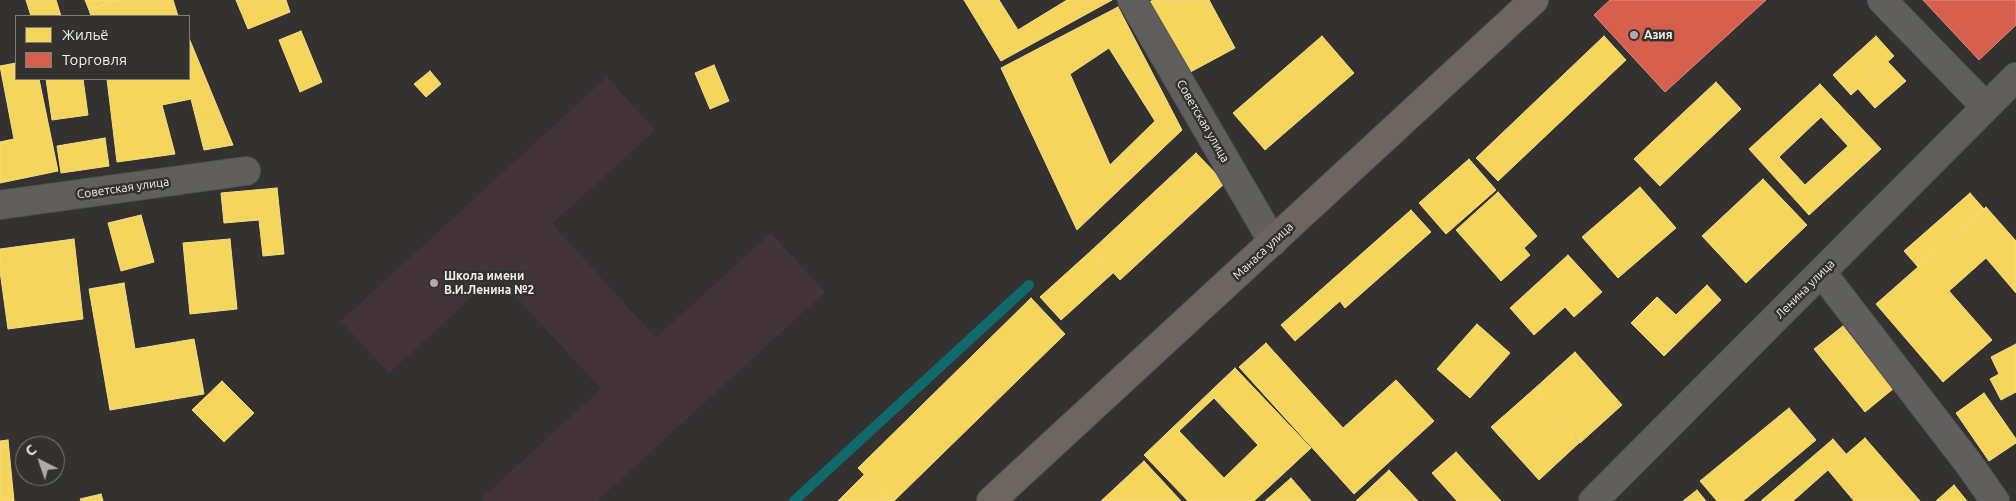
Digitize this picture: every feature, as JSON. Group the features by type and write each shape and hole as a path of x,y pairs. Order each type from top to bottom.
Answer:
{"main road":[{"name":"Манаса улица","path":"991,501 1534,0"}],"street":[{"name":"Советская улица","path":"1132,0 1273,242"},
{"path":"1882,0 1986,107"},
{"name":"Ленина улица","path":"1594,501 2016,77"},
{"name":"Советская улица","path":"0,205 246,171"},
{"path":"1822,273 1969,464 1995,501"}],"shaded area":[{"name":"Школа имени В.И.Ленина №2","path":"607,77 655,130 552,224 656,338 771,233 825,292 597,501 484,501 482,498 601,389 496,275 389,373 341,321"}],"building: Жильё":[{"path":"26,0 56,0 61,15 31,15"},
{"path":"85,0 118,0 89,10"},
{"path":"118,0 173,0 178,15 91,15 89,10"},
{"path":"236,0 286,0 290,12 248,29"},
{"path":"964,0 999,0 1018,30 1067,0 1112,0 1001,61"},
{"path":"1153,0 1209,0 1235,48 1183,76 1144,5"},
{"path":"1118,7 1182,130 1077,230 1001,68","holes":["1109,48 1155,121 1110,165 1070,74"]},
{"path":"301,31 322,82 300,92 279,40"},
{"path":"1322,36 1354,73 1265,150 1233,113"},
{"path":"1604,36 1626,60 1498,181 1476,158"},
{"path":"1876,36 1894,56 1851,95 1833,75"},
{"path":"190,40 233,145 204,150 191,99 162,105 175,154 117,162 107,80 190,80"},
{"path":"1888,62 1906,81 1875,108 1858,89"},
{"path":"15,63 15,80 39,80 58,171 0,183 0,142 14,139 0,66"},
{"path":"714,65 729,101 710,109 695,73"},
{"path":"430,71 441,84 426,97 414,84"},
{"path":"46,80 83,80 88,115 52,120"},
{"path":"1716,82 1741,109 1660,186 1634,159"},
{"path":"1820,84 1881,149 1809,215 1749,149","holes":["1821,117 1848,146 1805,185 1779,157"]},
{"path":"105,138 109,166 61,173 57,146"},
{"path":"1196,153 1225,183 1120,280 1092,250"},
{"path":"1469,159 1496,190 1446,234 1419,203"},
{"path":"1763,179 1807,225 1746,283 1702,236"},
{"path":"1640,187 1676,228 1618,278 1582,237"},
{"path":"277,188 284,254 263,256 259,220 224,223 221,193"},
{"path":"1498,192 1537,236 1524,248 1530,255 1501,281 1456,230"},
{"path":"1970,193 1984,209 1918,267 1904,251"},
{"path":"1986,207 2016,241 2016,293 1986,258 1949,291 1992,340 1943,382 1876,304"},
{"path":"1411,210 1431,232 1345,308 1340,301 1295,341 1281,325"},
{"path":"141,215 154,262 121,271 108,223"},
{"path":"74,239 83,319 8,329 0,271 0,249"},
{"path":"230,239 237,309 190,314 183,243"},
{"path":"1092,250 1113,273 1061,320 1040,297"},
{"path":"1568,255 1602,292 1574,317 1565,307 1534,335 1510,308"},
{"path":"124,283 135,349 194,339 204,394 110,410 89,289"},
{"path":"1707,285 1721,300 1664,356 1631,323 1657,297 1676,315"},
{"path":"1031,298 1065,334 894,501 890,501 858,468"},
{"path":"1477,324 1510,353 1470,398 1437,369"},
{"path":"1843,326 1893,389 1865,412 1814,349"},
{"path":"1266,343 1343,428 1396,380 1434,421 1354,494 1239,367"},
{"path":"2016,344 2016,392 2001,400 1990,379 1999,374 1991,357"},
{"path":"1575,352 1622,405 1580,443 1533,390"},
{"path":"1235,368 1311,448 1254,501 1188,501 1144,455","holes":["1214,398 1258,445 1224,478 1179,431"]},
{"path":"222,381 254,413 224,442 192,410"},
{"path":"1533,390 1580,442 1539,480 1491,427"},
{"path":"1984,393 2016,439 2016,443 1989,461 1956,413"},
{"path":"1789,408 1816,440 1743,501 1717,501 1700,481"},
{"path":"1865,438 1920,501 1854,501 1828,470"},
{"path":"1833,439 1846,454 1793,501 1761,501"},
{"path":"8,440 14,501 0,501 0,441"},
{"path":"1456,452 1501,501 1457,501 1432,473"},
{"path":"1144,461 1181,501 1101,501"},
{"path":"1389,470 1418,501 1356,501"},
{"path":"864,475 890,501 838,501"},
{"path":"1291,478 1311,501 1265,501"},
{"path":"1954,485 1967,501 1936,501"},
{"path":"1697,490 1706,501 1683,501"},
{"path":"101,494 103,501 81,501 80,499"}],"building: Торговля":[{"path":"1610,0 1766,0 1665,92 1594,15"},
{"path":"1923,0 2016,0 2016,25 1979,60"}],"waterway":[{"path":"794,501 1029,285"}],"place":[{"name":"Азия","path":"1634,35"},
{"name":"Школа имени В.И.Ленина №2","path":"434,283"}]}
